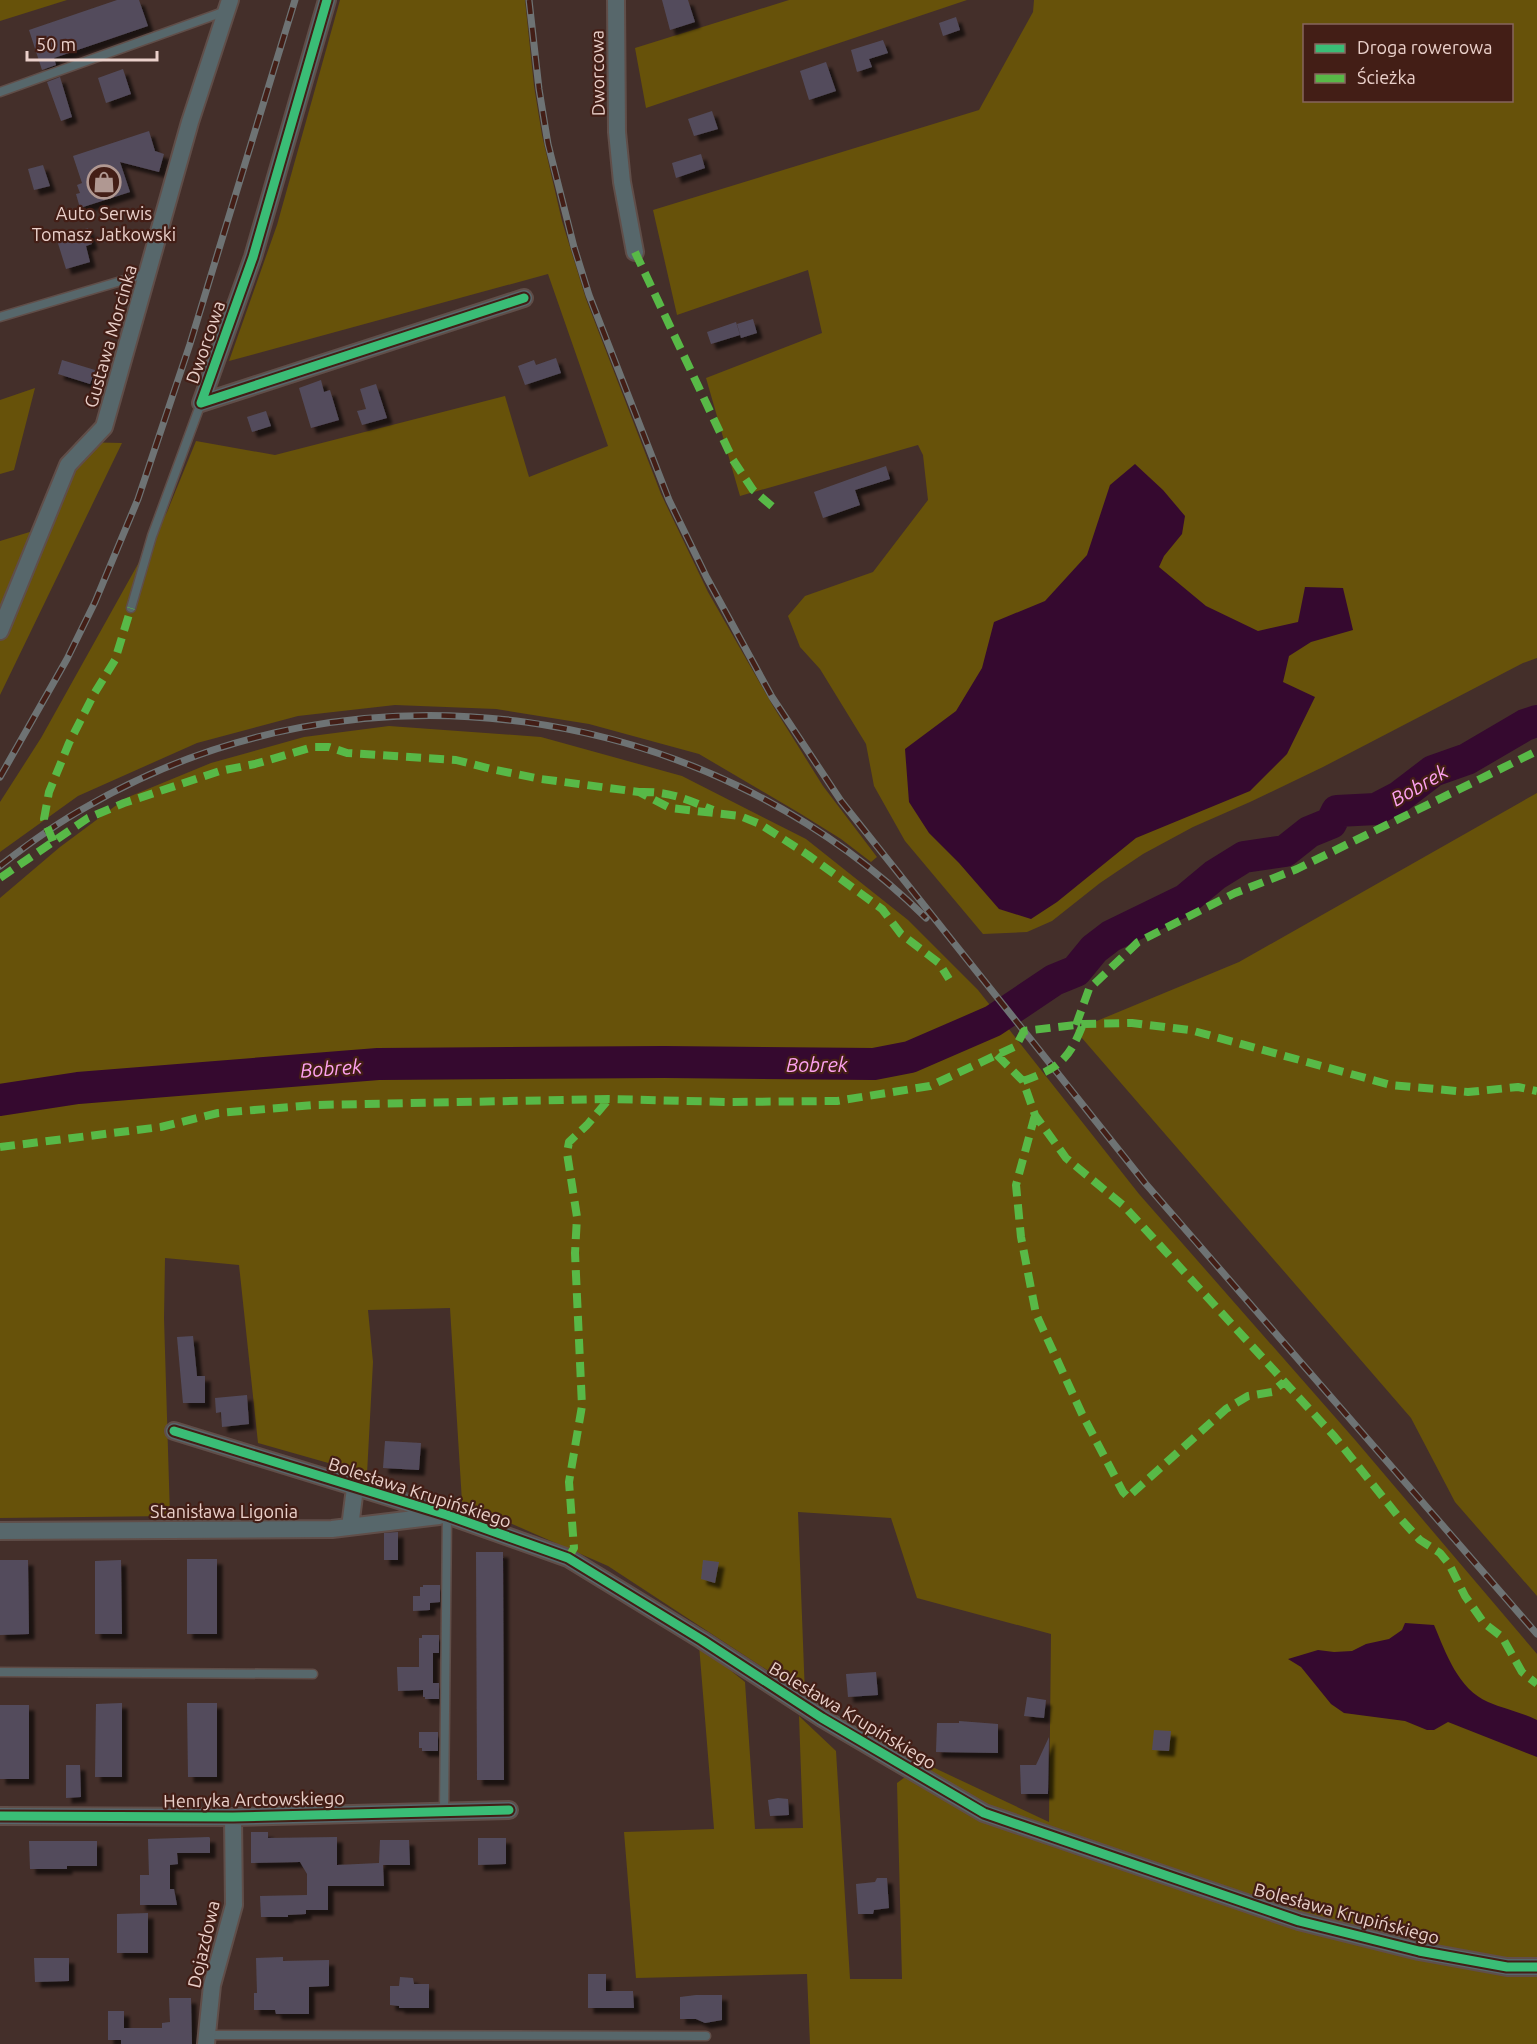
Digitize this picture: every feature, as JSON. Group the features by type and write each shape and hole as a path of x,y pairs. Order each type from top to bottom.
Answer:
{"street":[{"name":"Dworcowa","path":"201,403 253,257 327,0"},
{"name":"Dworcowa","path":"616,0 617,132 622,182 635,252"},
{"name":"Gustawa Morcinka","path":"0,631 68,465 104,427 190,122 229,5"},
{"name":"Dworcowa","path":"201,403 524,298"},
{"name":"Bolesława Krupińskiego","path":"174,1431 447,1515 568,1558 702,1640 822,1718 984,1813 1299,1921 1419,1952 1507,1967 1537,1966"},
{"name":"Bolesława Krupińskiego","path":"351,1527 355,1488"},
{"name":"Stanisława Ligonia","path":"0,1532 320,1530 447,1515"},
{"name":"Henryka Arctowskiego","path":"0,1816 233,1817 509,1810"},
{"name":"Dojazdowa","path":"207,2039 212,1984 234,1905 233,1817"}],"lane":[{"path":"0,92 229,5"},
{"path":"0,316 148,273"},
{"path":"131,608 152,536 201,403"},
{"path":"444,1812 447,1515"},
{"path":"0,1672 314,1674"},
{"path":"207,2039 706,2036"}],"shaded area":[{"path":"0,0 67,0 0,21"},
{"path":"340,0 525,0 534,86 542,135 562,221 586,299 661,494 708,592 773,706 823,786 877,857 871,862 841,839 699,754 589,724 496,709 395,705 298,716 197,743 78,796 0,852 0,802 41,738 167,512 196,441 275,455 505,396 529,477 608,446 548,274 229,361 277,225"},
{"path":"789,0 967,0 646,108 635,48"},
{"path":"1034,0 1537,0 1537,658 1523,663 1323,767 1193,827 1143,854 1100,883 1052,921 1027,932 983,934 905,841 874,786 866,744 820,669 800,647 788,616 805,596 873,572 928,500 923,455 918,445 740,496 706,378 822,333 808,270 677,315 653,210 979,110 1033,12"},
{"path":"35,388 14,470 0,474 0,400"},
{"path":"76,442 122,443 0,695 0,541 33,531 62,464"},
{"path":"1135,464 1163,490 1185,516 1182,534 1164,556 1159,567 1206,606 1258,631 1298,622 1305,587 1343,588 1353,630 1311,642 1289,656 1283,682 1315,697 1287,754 1250,791 1136,838 1057,902 1031,919 999,909 929,833 909,802 905,749 956,711 982,668 994,622 1045,601 1087,555 1110,485"},
{"path":"389,726 541,737 682,776 806,839 908,920 978,990 1139,1194 1356,1441 1537,1654 1537,2044 810,2044 807,1974 636,1978 624,1832 714,1829 699,1645 745,1682 755,1829 803,1828 799,1716 836,1751 850,1979 902,1979 897,1783 924,1763 1049,1822 1051,1634 917,1598 891,1518 798,1512 805,1695 608,1566 462,1502 450,1308 368,1310 373,1362 367,1474 258,1443 239,1265 165,1258 164,1318 170,1516 0,1518 0,898 60,847 126,798 211,763 304,737"},
{"path":"1537,793 1537,1596 1455,1502 1411,1418 1075,1030 1239,962"},
{"path":"1405,1623 1434,1625 1454,1669 1478,1696 1537,1720 1537,1757 1448,1722 1434,1730 1427,1730 1405,1721 1344,1713 1331,1704 1301,1667 1288,1659 1318,1650 1352,1651 1366,1644 1389,1639 1402,1630"}],"building":[{"path":"117,0 139,0 148,26 54,58 56,65 42,70 29,30"},
{"path":"662,0 688,0 695,22 670,30"},
{"path":"956,17 960,30 943,36 939,23"},
{"path":"883,40 888,53 869,59 872,67 857,72 851,50"},
{"path":"826,62 836,91 809,100 800,71"},
{"path":"123,69 131,94 106,103 98,78"},
{"path":"60,77 72,117 61,121 47,82"},
{"path":"712,111 718,129 694,136 688,119"},
{"path":"149,131 155,151 164,154 159,172 120,162 130,192 80,208 76,194 80,193 77,185 82,183 73,156"},
{"path":"701,154 705,168 676,178 672,163"},
{"path":"43,165 50,186 34,190 28,169"},
{"path":"88,228 92,244 86,246 90,262 66,269 56,237"},
{"path":"753,319 757,333 741,338 737,324"},
{"path":"736,322 740,335 711,344 707,332"},
{"path":"556,358 561,373 525,385 518,366 534,360 536,365"},
{"path":"62,360 95,370 90,384 58,374"},
{"path":"321,380 324,392 330,390 339,420 311,428 299,388"},
{"path":"376,384 387,418 362,425 357,411 366,409 360,389"},
{"path":"266,411 271,426 252,432 247,417"},
{"path":"886,466 890,479 855,490 860,505 823,518 814,492"},
{"path":"193,1336 197,1376 205,1376 205,1403 183,1403 177,1337"},
{"path":"247,1395 249,1424 222,1427 221,1412 216,1413 215,1398"},
{"path":"385,1441 421,1443 419,1470 383,1468"},
{"path":"398,1532 398,1560 384,1560 384,1533"},
{"path":"476,1552 503,1552 504,1780 477,1780"},
{"path":"187,1559 217,1559 217,1634 187,1634"},
{"path":"0,1560 28,1560 29,1634 0,1635"},
{"path":"121,1560 122,1634 95,1634 95,1561"},
{"path":"703,1560 719,1562 715,1583 701,1579"},
{"path":"440,1585 440,1602 430,1603 430,1610 413,1611 413,1596 420,1596 420,1587"},
{"path":"422,1635 439,1635 439,1653 433,1653 433,1683 439,1683 439,1699 425,1699 423,1690 398,1691 397,1667 419,1667 419,1638 422,1638"},
{"path":"876,1672 878,1695 848,1697 846,1674"},
{"path":"1027,1697 1046,1700 1044,1718 1024,1716"},
{"path":"122,1703 122,1777 95,1777 96,1704"},
{"path":"187,1703 217,1703 217,1777 188,1777"},
{"path":"0,1705 29,1705 29,1779 0,1779"},
{"path":"959,1721 998,1724 998,1753 936,1752 937,1723 959,1723"},
{"path":"1154,1730 1171,1731 1169,1751 1152,1750"},
{"path":"419,1732 438,1732 438,1751 422,1751 422,1748 419,1748"},
{"path":"1049,1737 1048,1794 1021,1794 1020,1765 1036,1765"},
{"path":"66,1765 80,1765 81,1797 66,1798"},
{"path":"788,1799 789,1815 770,1816 768,1800"},
{"path":"251,1832 268,1832 268,1838 337,1837 337,1865 379,1863 380,1840 409,1840 410,1865 383,1865 384,1886 328,1886 328,1910 306,1910 306,1914 288,1915 288,1917 261,1917 260,1896 307,1895 307,1874 300,1862 251,1863"},
{"path":"209,1837 210,1853 177,1853 178,1864 170,1865 170,1889 174,1889 177,1905 140,1905 140,1875 149,1875 148,1839"},
{"path":"478,1838 506,1838 506,1864 478,1865"},
{"path":"29,1841 97,1841 97,1866 30,1869"},
{"path":"877,1878 887,1878 889,1908 874,1910 873,1914 858,1914 856,1884 875,1882"},
{"path":"148,1913 148,1953 117,1953 117,1914"},
{"path":"283,1957 283,1961 329,1960 329,1986 309,1987 309,2014 276,2014 275,2010 254,2010 254,1993 257,1993 256,1958"},
{"path":"34,1958 69,1958 69,1981 35,1982"},
{"path":"588,1974 606,1974 606,1991 633,1991 634,2008 588,2008"},
{"path":"400,1977 413,1978 414,1984 429,1984 429,2008 399,2008 399,2006 390,2005 390,1986 399,1986"},
{"path":"722,1995 722,2020 705,2023 696,2019 680,2019 680,1997"},
{"path":"169,1998 191,1998 192,2044 121,2044 121,2040 108,2040 108,2011 124,2011 124,2028 162,2028 162,2023 170,2022"}],"waterway":[{"name":"Bobrek","path":"0,1100 78,1088 378,1064 664,1062 874,1064 910,1057 993,1021 1054,980 1076,971 1094,949 1111,936 1185,900 1215,875 1244,857 1285,851 1309,832 1331,823 1337,811 1376,809 1399,797 1433,771 1467,759 1525,725 1537,721"}],"railway":[{"path":"0,777 67,659 95,602 138,499 190,344 295,0"},
{"path":"529,0 548,144 574,247 589,295 669,500 707,578 772,697 841,801 1145,1183 1537,1634"},
{"path":"0,866 43,834 88,806 193,757 302,727 414,716 526,722 635,746 740,787 838,844 926,918"}],"marked path":[{"path":"635,252 733,460 753,490 774,508"},
{"path":"53,841 44,819 49,792 69,743 94,694 115,660 131,608"},
{"path":"0,878 88,818 124,803 220,771 255,764 313,747 329,747 347,753 456,760 541,779 639,792 670,808 740,816 760,824 808,855 882,909 901,934 939,963 949,979"},
{"path":"1076,1025 1089,989 1138,942 1235,893 1297,869 1537,751"},
{"path":"639,792 668,794 713,810"},
{"path":"0,1147 161,1127 218,1113 315,1105 609,1099 728,1102 837,1101 930,1086 1016,1046 1024,1031 1083,1024 1132,1023 1190,1030 1391,1085 1468,1092 1518,1087 1537,1091"},
{"path":"1023,1081 1046,1072 1061,1061 1073,1046 1083,1024"},
{"path":"997,1055 1023,1081 1035,1115 1066,1158 1124,1206 1334,1436 1398,1516 1420,1540 1440,1553 1484,1623 1502,1637 1522,1672 1537,1684"},
{"path":"568,1558 574,1548 569,1482 582,1406 575,1253 577,1217 567,1153 569,1142 609,1099"},
{"path":"1035,1115 1016,1185 1021,1237 1036,1314 1082,1414 1123,1492 1128,1497 1226,1409 1248,1396 1272,1392 1284,1382"}],"cycle path":[{"path":"327,0 253,257 201,403 524,298"},
{"path":"174,1431 447,1515 568,1558 702,1640 822,1718 984,1813 1299,1921 1419,1951 1507,1967 1537,1967"},
{"path":"0,1816 233,1817 509,1810"}],"place":[{"name":"Auto Serwis Tomasz Jatkowski","path":"104,182"}]}
